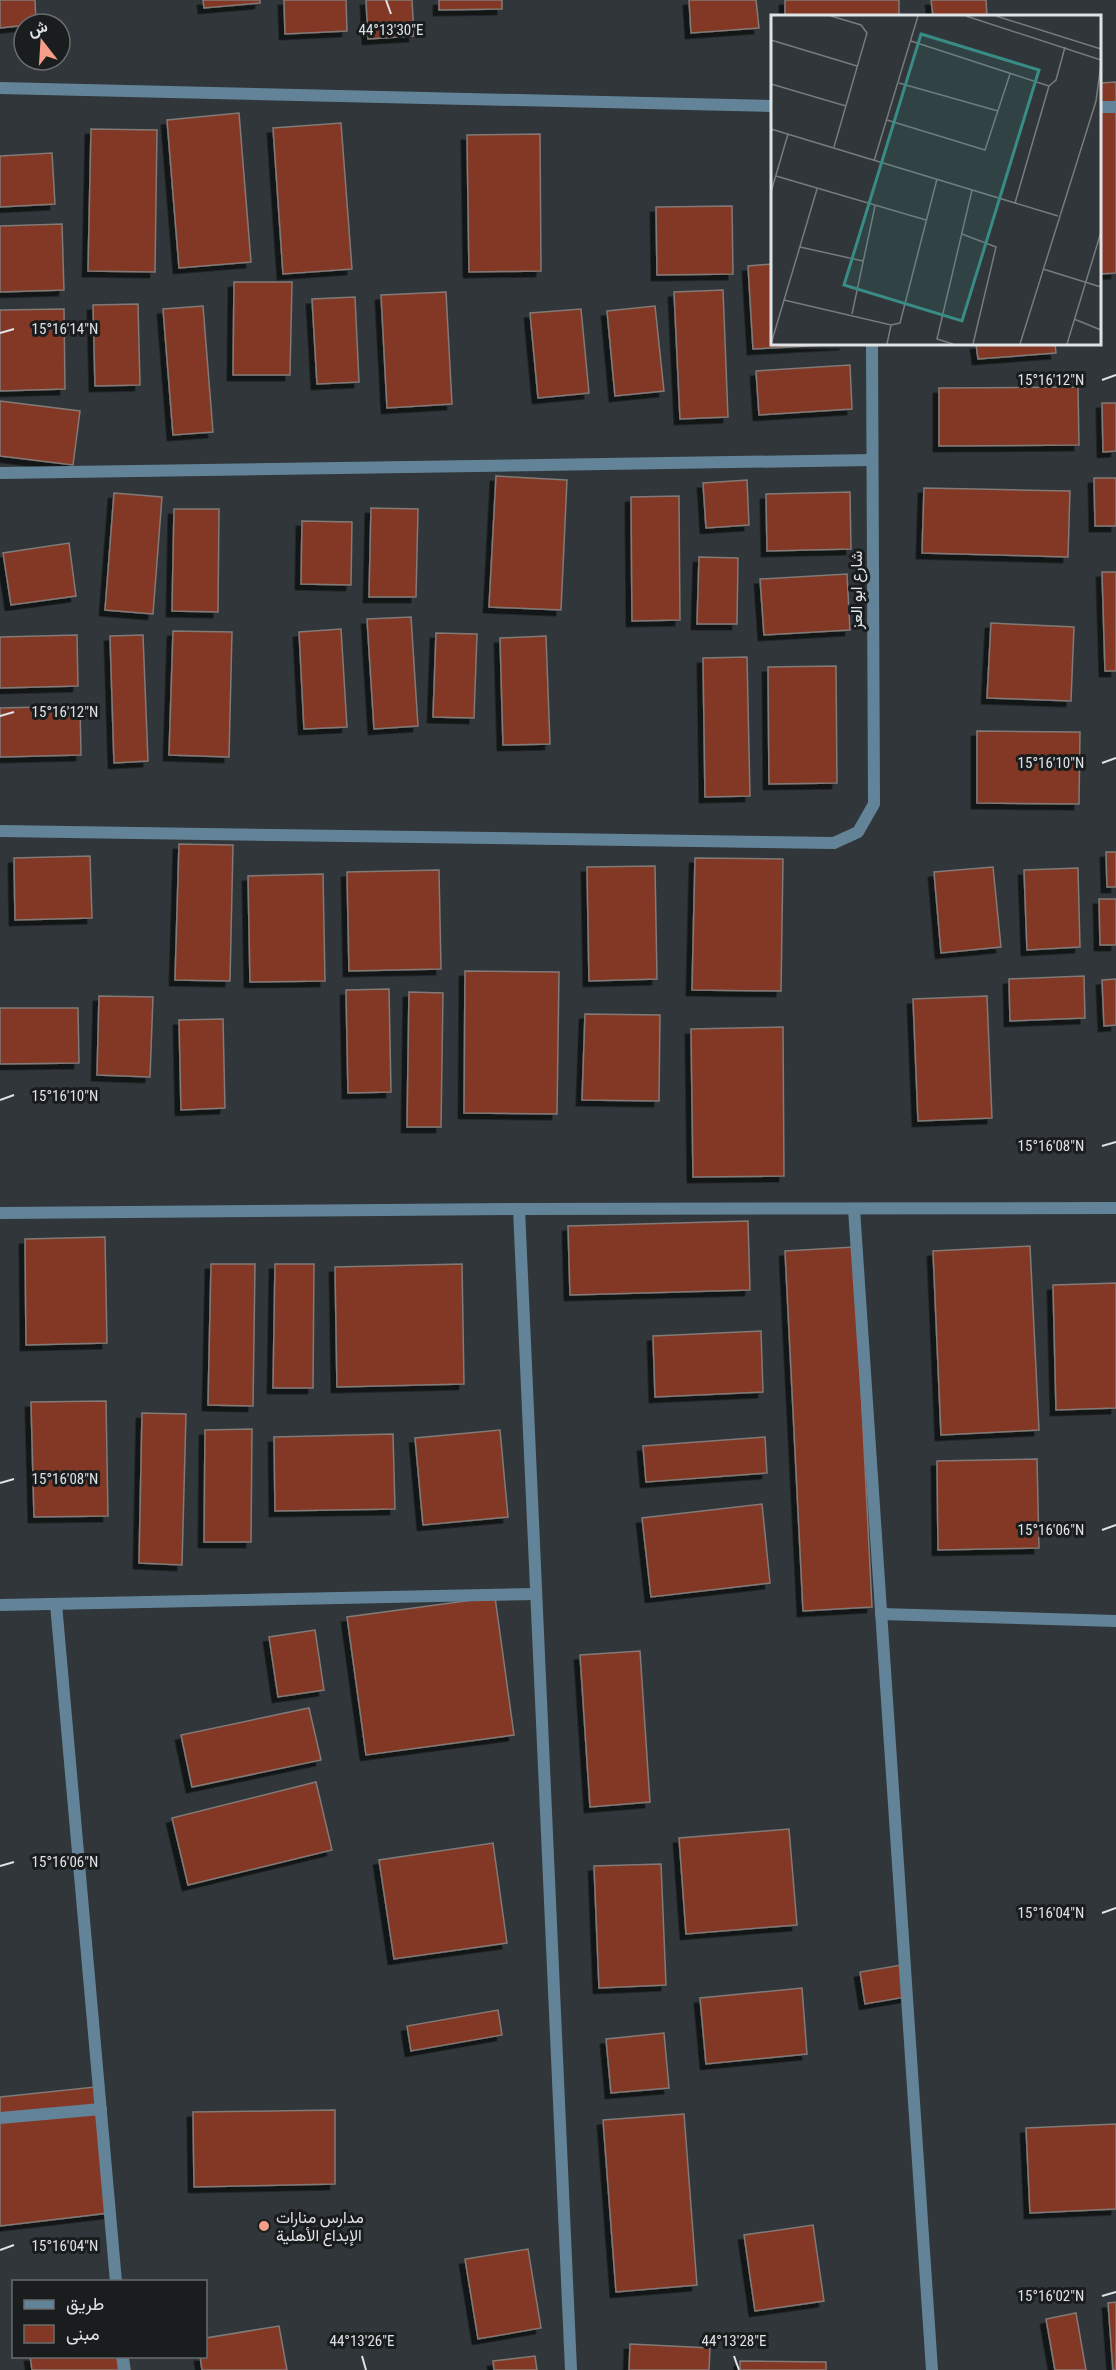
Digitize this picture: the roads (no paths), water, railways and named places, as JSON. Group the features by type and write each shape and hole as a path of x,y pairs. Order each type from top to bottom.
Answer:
{"street":[{"path":"0,88 771,106"},
{"name":"شارع ابو العز","path":"0,831 834,843 858,832 874,804 872,345"},
{"path":"0,473 872,460"},
{"path":"0,1213 1116,1208"},
{"path":"519,1209 571,2370"},
{"path":"854,1209 932,2370"},
{"path":"0,1605 536,1594"},
{"path":"56,1604 116,2280"},
{"path":"881,1614 1116,1621"},
{"path":"0,2118 100,2109"}],"place":[{"name":"مدارس منارات الإبداع الأهلية","path":"264,2226"}]}
